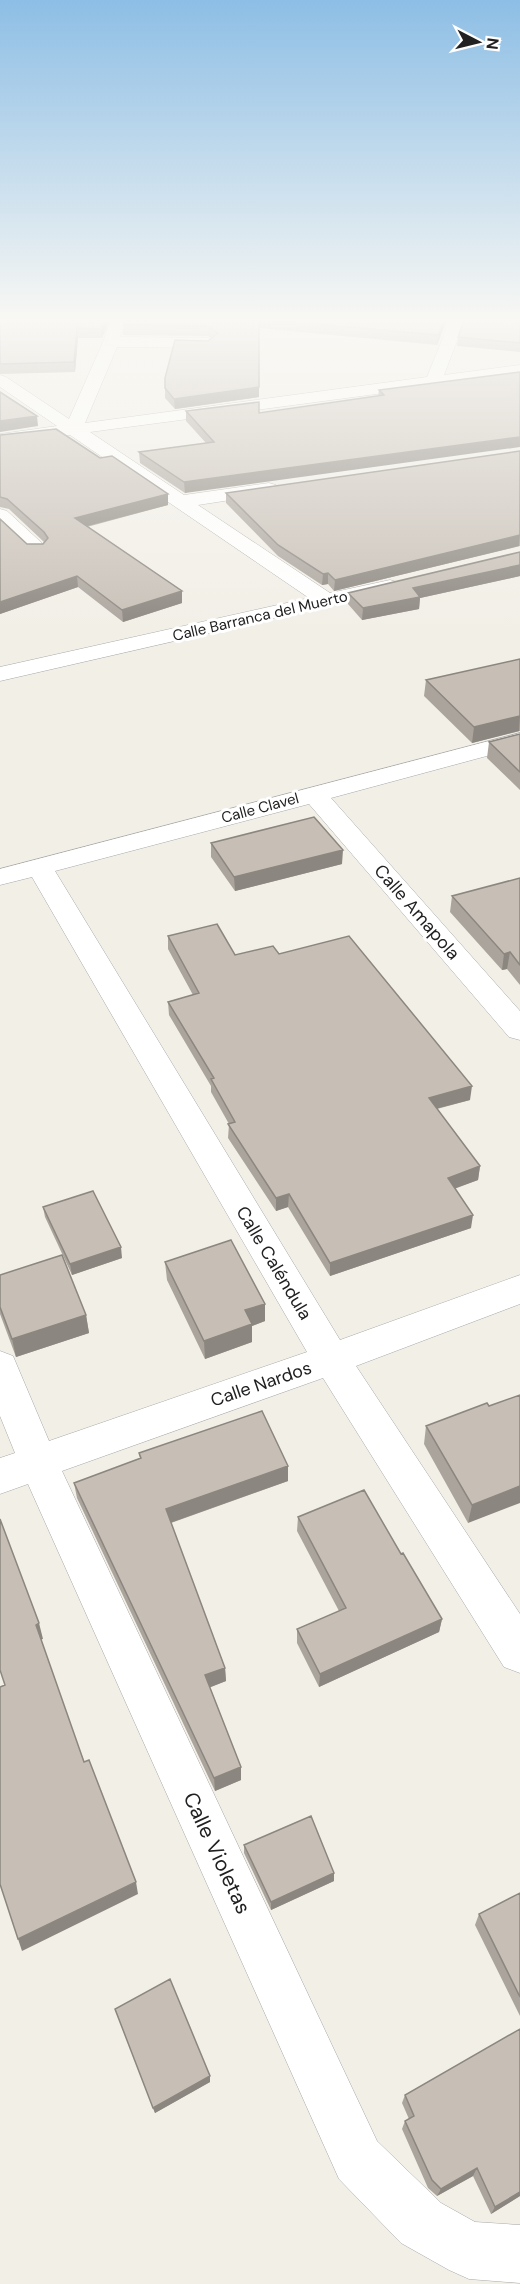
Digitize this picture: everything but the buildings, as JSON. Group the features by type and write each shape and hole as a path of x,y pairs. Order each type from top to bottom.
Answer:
{"street":[{"path":"69,427 328,601"},
{"path":"0,440 91,427"},
{"path":"178,502 284,487"},
{"path":"0,515 37,549"},
{"name":"Calle Barranca del Muerto","path":"0,674 407,582"},
{"name":"Calle Clavel","path":"0,877 520,740"},
{"name":"Calle Amapola","path":"314,794 520,1030"},
{"name":"Calle Caléndula","path":"39,866 331,1359 520,1652"},
{"name":"Calle Nardos","path":"19,1469 331,1359 520,1289"},
{"name":"Calle Violetas","path":"0,1367 19,1469 358,2160 421,2223 469,2250 520,2254"}]}
